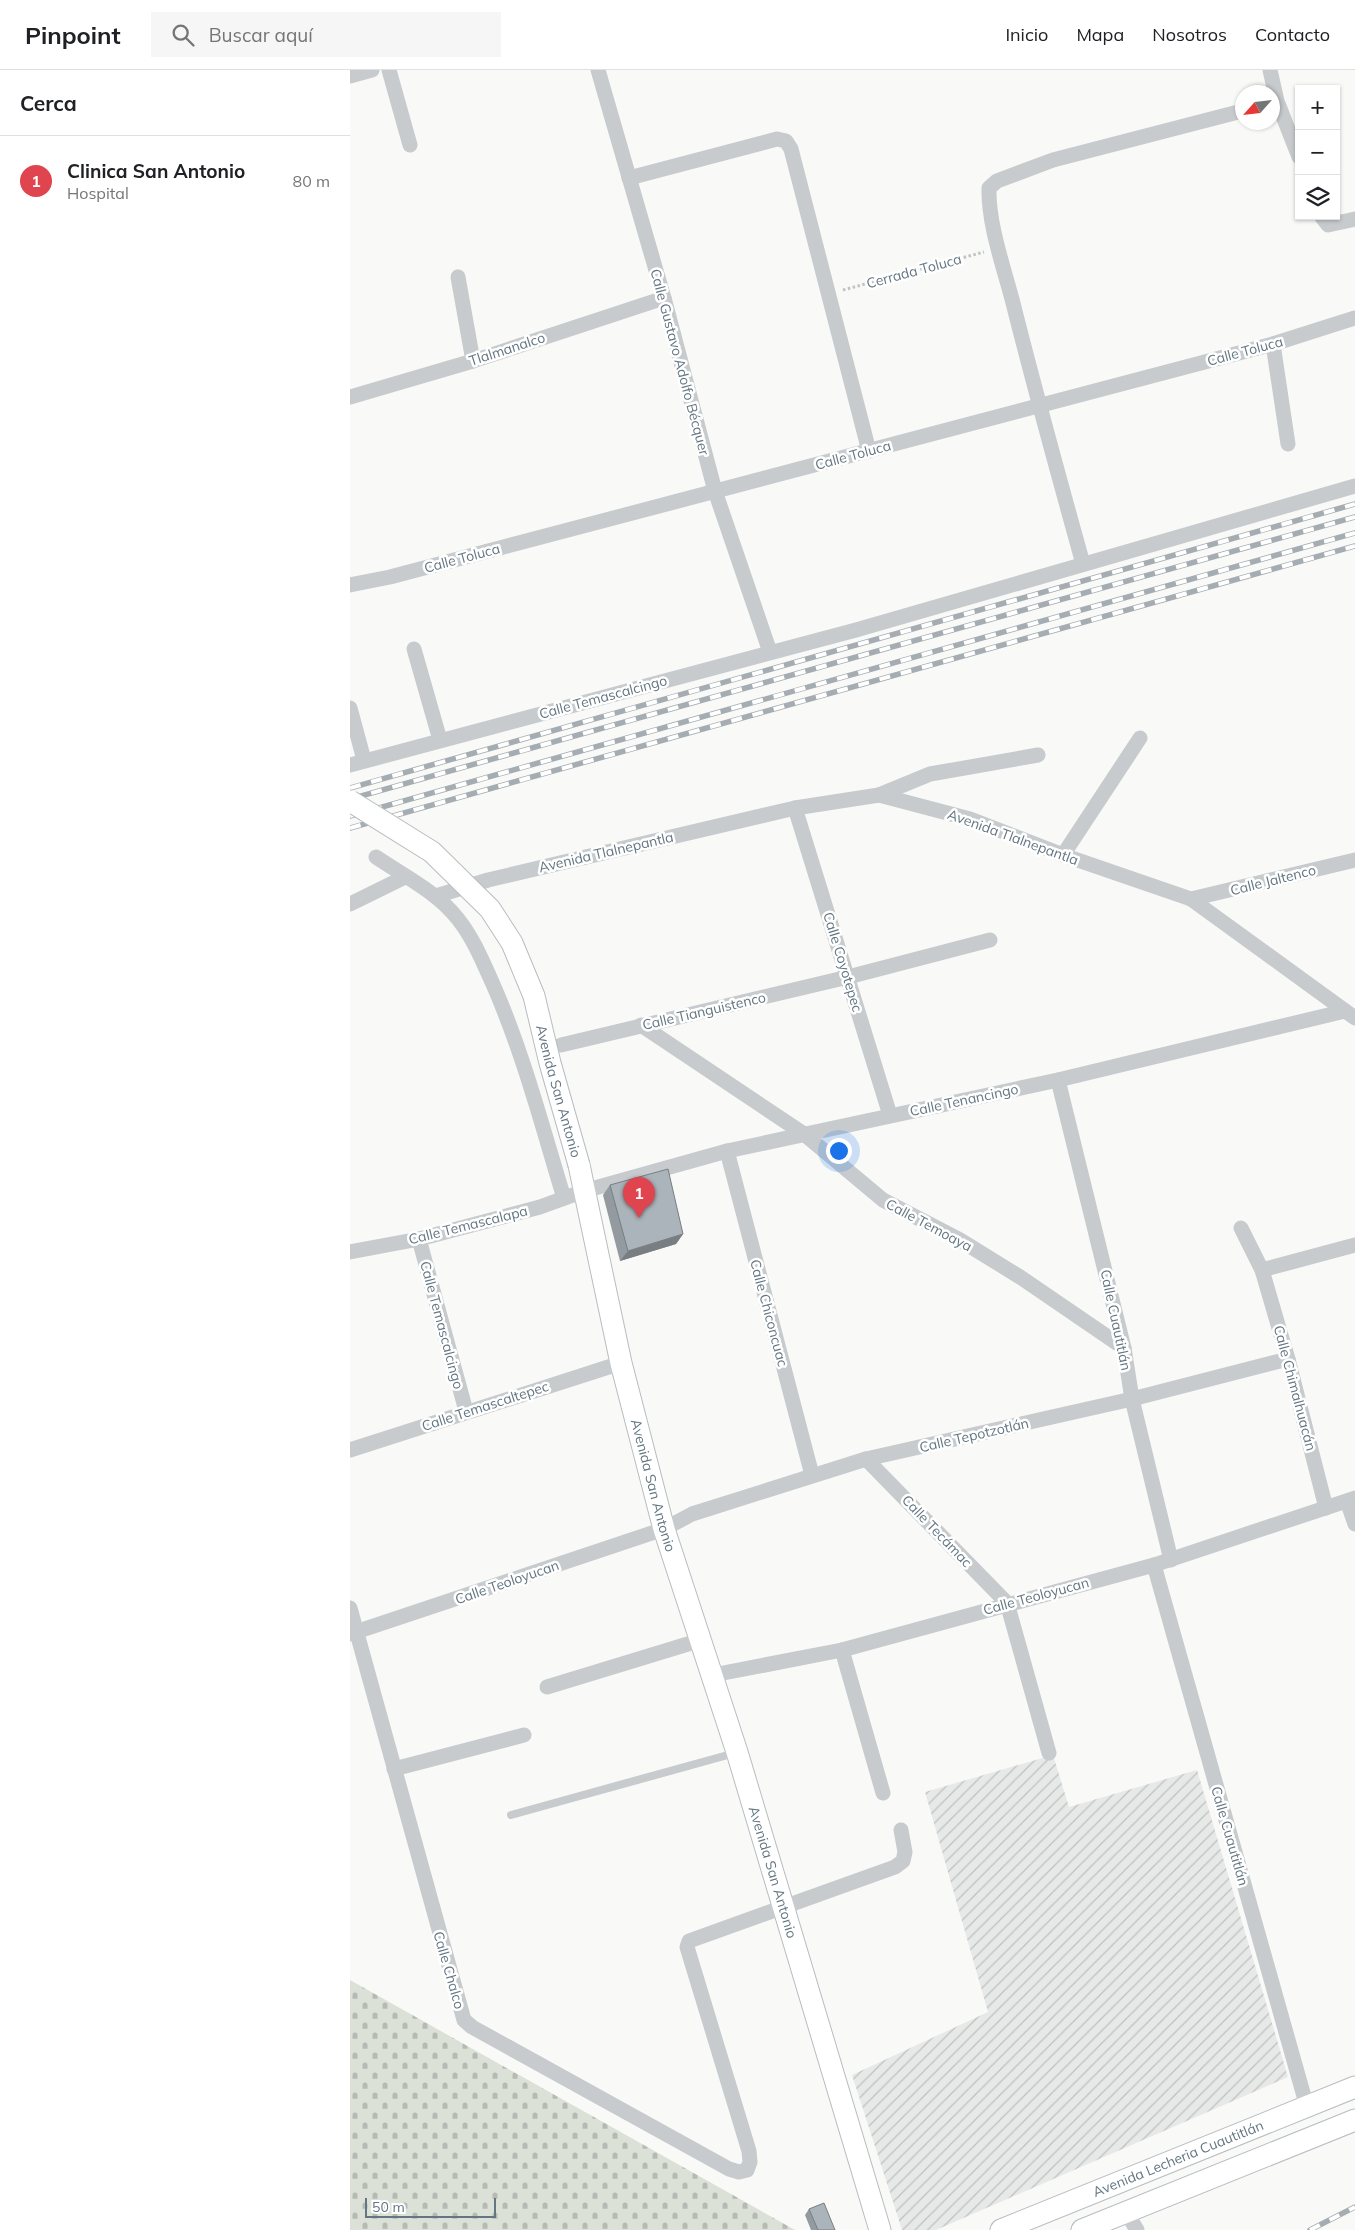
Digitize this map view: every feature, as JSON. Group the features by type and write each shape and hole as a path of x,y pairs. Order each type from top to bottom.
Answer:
{"main road":[{"name":"Avenida San Antonio","path":"350,801 432,852 490,909 512,943 534,996 550,1063 579,1165 621,1363 664,1529 737,1752 880,2230"},
{"name":"Avenida Lecheria Cuautitlán","path":"1002,2230 1355,2087"},
{"path":"1082,2230 1355,2120"}],"street":[{"path":"350,76 372,70"},
{"path":"389,70 410,145"},
{"name":"Calle Gustavo Adolfo Bécquer","path":"598,70 664,298 715,491 770,652"},
{"path":"1270,70 1272,85"},
{"path":"1083,564 1038,406 999,248 989,199 990,188 997,181 1053,160 1235,113"},
{"path":"1280,114 1295,149"},
{"path":"629,178 777,139 786,140 791,149 868,451"},
{"path":"1324,220 1328,224 1355,219"},
{"path":"458,277 473,361"},
{"name":"Tlalmanalco","path":"351,393 473,361 664,298"},
{"name":"Calle Toluca","path":"350,585 390,577 1273,344 1355,318"},
{"path":"1273,344 1288,444"},
{"name":"Calle Temascalcingo","path":"357,763 856,630 1355,486"},
{"path":"414,649 440,740"},
{"path":"350,708 357,763"},
{"path":"1063,855 1140,738"},
{"path":"879,795 930,774 1038,755"},
{"name":"Avenida Tlalnepantla","path":"436,896 488,880 795,808 879,795 970,819 1063,855 1191,899 1350,1014"},
{"name":"Calle Coyotepec","path":"795,808 890,1115"},
{"name":"Avenida San Antonio","path":"376,858 436,896 457,918 475,944 503,1008 521,1056 564,1198"},
{"name":"Calle Jaltenco","path":"1191,899 1355,860"},
{"path":"350,904 405,877"},
{"name":"Calle Tianguistenco","path":"561,1045 848,977 990,940"},
{"name":"Calle Tenancingo","path":"584,1191 727,1151 1058,1080 1350,1014"},
{"name":"Calle Temoaya","path":"641,1025 804,1134 883,1200 960,1240 1020,1276 1124,1348"},
{"name":"Calle Cuautitlán","path":"1058,1080 1124,1348 1132,1399 1171,1560"},
{"name":"Calle Chiconcuac","path":"727,1151 812,1475"},
{"name":"Calle Temascalapa","path":"350,1252 419,1239 584,1191"},
{"name":"Calle Chimalhuacán","path":"1241,1228 1262,1270 1288,1359 1326,1508"},
{"name":"Calle Temascalcingo","path":"419,1239 466,1411"},
{"path":"1262,1270 1355,1245"},
{"name":"Calle Tepotzotlán","path":"664,1529 692,1514 866,1459 1132,1399 1288,1359"},
{"name":"Calle Temascaltepec","path":"350,1450 466,1411 621,1363"},
{"name":"Calle Tecámac","path":"866,1459 1007,1603"},
{"path":"1351,1499 1355,1524"},
{"name":"Calle Teoloyucan","path":"713,1675 842,1650 1007,1603 1154,1565 1351,1499"},
{"name":"Calle Teoloyucan","path":"353,1633 664,1529"},
{"name":"Calle Cuautitlán","path":"1154,1565 1307,2107"},
{"path":"1007,1603 1048,1754"},
{"name":"Calle Chalco","path":"350,1608 353,1633 394,1770 464,2020 472,2027 729,2169 739,2172 747,2170 750,2162 749,2151 687,1947 689,1941 697,1937 782,1906"},
{"path":"547,1687 701,1640"},
{"path":"842,1650 883,1793"},
{"path":"394,1770 524,1735"},
{"path":"782,1906 895,1867 903,1861 905,1852 902,1830"},
{"path":"1126,2212 1137,2230"}],"lane":[{"path":"511,1815 737,1752"}],"path":[{"name":"Cerrada Toluca","path":"829,294 999,248"}],"shaded area":[{"path":"1053,1755 1069,1807 1197,1770 1288,2077 936,2230 902,2230 852,2075 988,2012 925,1792"}],"green space":[{"path":"350,1980 795,2230 350,2230"}],"building":[{"path":"668,1169 683,1234 628,1251 610,1185"},
{"path":"824,2203 835,2230 818,2230 809,2209"}],"railway":[{"path":"350,788 1355,504"},
{"path":"350,799 1355,517"},
{"path":"350,816 1355,533"},
{"path":"350,828 1355,546"},
{"path":"1310,2230 1355,2207"}],"place":[{"name":"Clinica San Antonio","path":"639,1218"}]}
